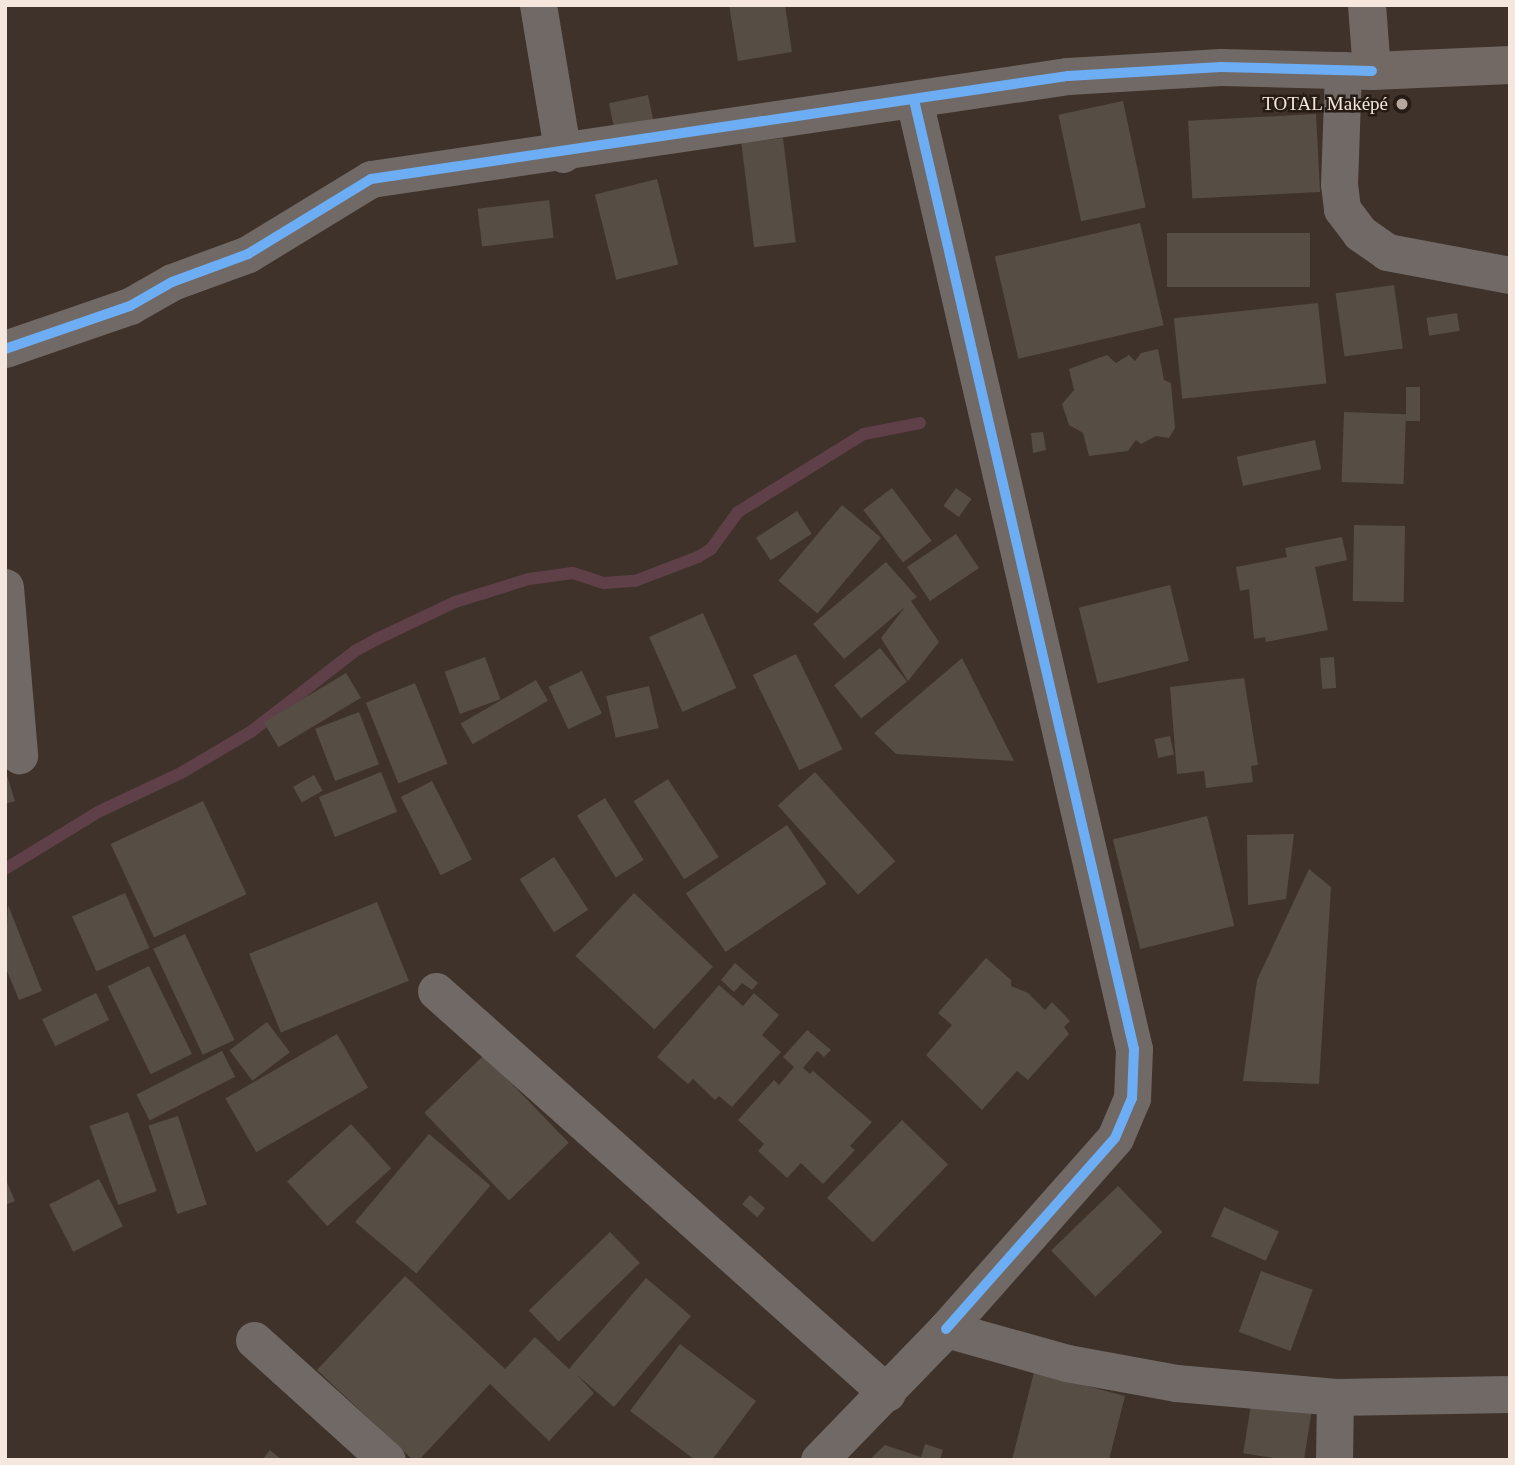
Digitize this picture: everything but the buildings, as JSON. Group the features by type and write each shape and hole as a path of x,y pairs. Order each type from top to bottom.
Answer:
{"main road":[{"path":"1367,5 1357,71 1510,65"}],"street":[{"path":"538,5 563,154"},
{"path":"5,348 130,306 172,282 248,254 372,179 423,169 563,154 1104,73 1221,67 1357,71 1339,184 1342,209 1360,233 1387,252 1510,275"},
{"path":"819,1460 946,1329 1115,1138 1132,1098 1134,1049 914,100"},
{"path":"5,586 19,755"},
{"path":"436,990 887,1392"},
{"path":"946,1329 1067,1363 1177,1383 1335,1397 1510,1394"},
{"path":"254,1340 387,1460"},
{"path":"1334,1460 1335,1397"}],"waterway":[{"path":"5,869 98,812 181,773 252,731 355,651 377,639 455,602 529,579 573,573 604,583 635,581 698,557 711,549 738,512 864,434 920,423"}],"cycle path":[{"path":"5,349 130,306 172,282 248,254 371,179 1068,76 1221,67 1372,71"},
{"path":"914,100 1134,1049 1132,1098 1115,1138 946,1329"}],"place":[{"name":"TOTAL Maképé","path":"1402,104"}]}
